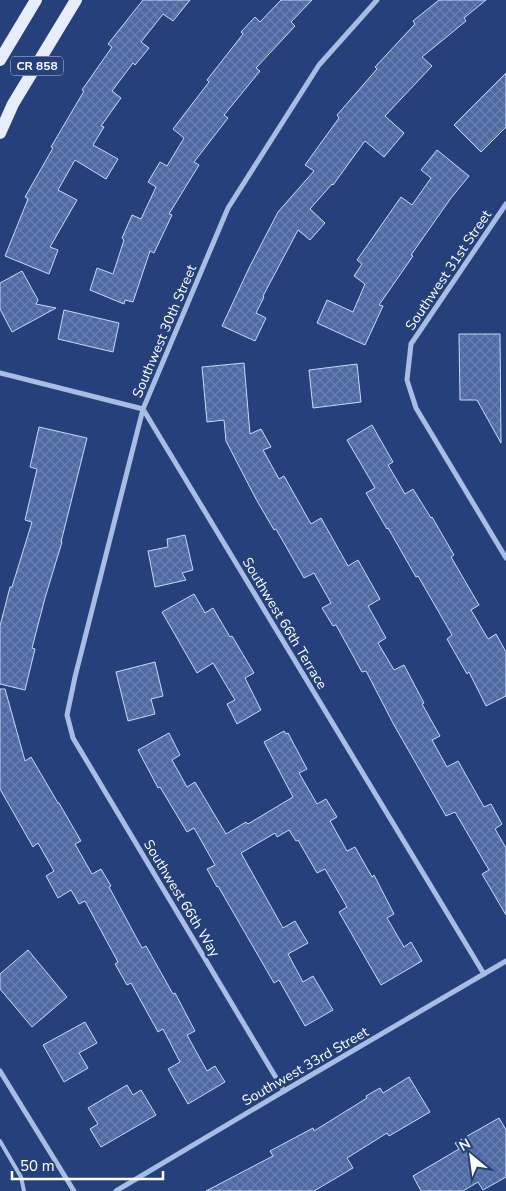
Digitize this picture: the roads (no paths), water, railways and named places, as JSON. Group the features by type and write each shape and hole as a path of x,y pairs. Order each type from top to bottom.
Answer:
{"main road":[{"name":"CR 858","path":"0,60 36,0"},
{"name":"CR 858","path":"0,133 14,104 76,0"}],"street":[{"name":"Southwest 30th Street","path":"68,715 75,677 143,409 228,208 319,65 377,0"},
{"name":"Southwest 31st Street","path":"506,204 411,344 407,380 416,408 506,558"},
{"path":"0,373 143,409"},
{"name":"Southwest 66th Terrace","path":"143,409 484,974"},
{"name":"Southwest 66th Way","path":"68,715 73,738 284,1091"},
{"name":"Southwest 33rd Street","path":"116,1191 506,961"},
{"path":"0,1071 74,1191"}],"lane":[{"path":"0,1083 5,1079"},
{"path":"0,1141 21,1177 24,1191"}]}
